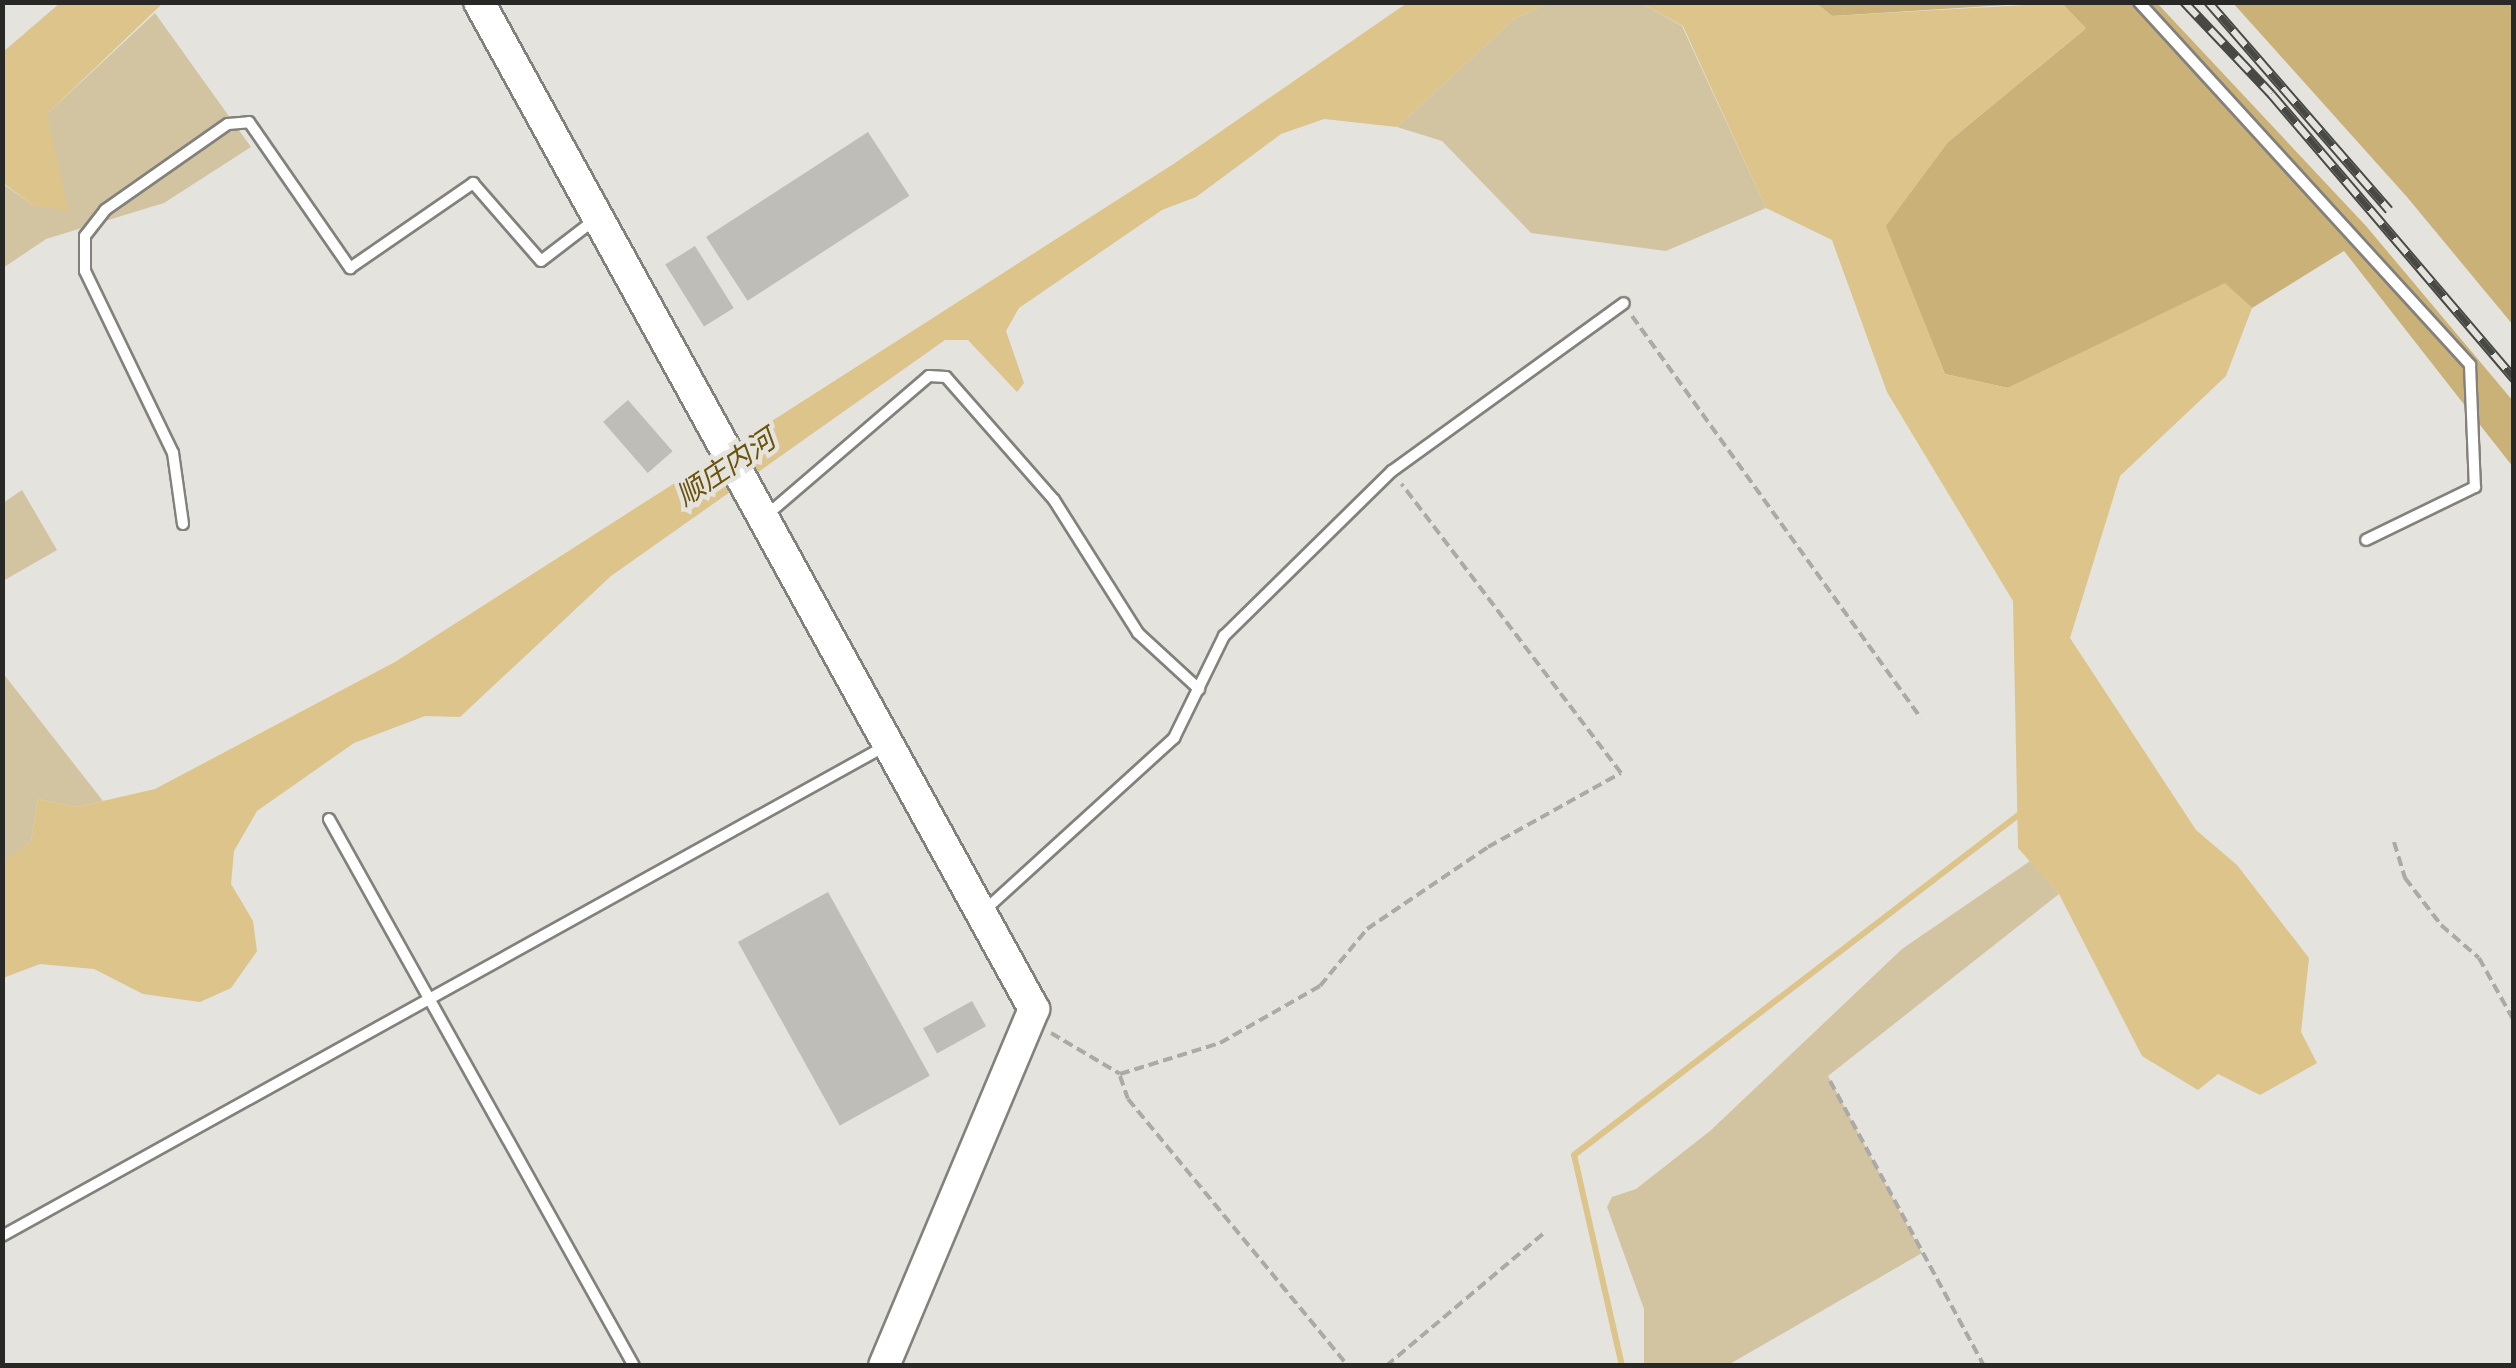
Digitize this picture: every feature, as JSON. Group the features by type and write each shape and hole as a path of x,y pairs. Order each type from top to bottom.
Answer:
{"street":[{"path":"480,2 717,444 756,507 1034,1009 884,1366"}],"lane":[{"path":"2139,2 2470,365 2475,487 2366,540"},
{"path":"182,524 173,453 120,354 85,271 85,236 105,210 228,124 249,122 350,268 473,182 541,261 598,218"},
{"path":"981,914 1174,738 1224,636 1392,471 1624,304"},
{"path":"756,507 929,376 946,377 1054,500 1138,633 1199,688"},
{"path":"2,1236 888,744"},
{"path":"329,819 426,1000 634,1366"}],"path":[{"path":"1624,304 1921,718"},
{"path":"1120,1074 1220,1043 1320,986 1367,929 1488,847 1621,773 1392,471"},
{"path":"2394,842 2405,878 2441,926 2479,958 2514,1021"},
{"path":"1034,1009 1052,1034 1120,1074 1128,1099 1348,1366"},
{"path":"1830,1081 1984,1366"},
{"path":"1386,1366 1544,1234"}],"shaded area":[{"path":"1549,3 1641,3 1682,26 1766,208 1666,251 1531,233 1442,141 1397,127 1514,19"},
{"path":"1816,3 2038,3 1832,16"},
{"path":"2062,3 2157,3 2366,226 2513,401 2513,467 2344,251 2252,308 2225,284 2008,388 1945,374 1885,226 1948,142 2085,29"},
{"path":"2233,3 2513,3 2513,325 2407,197"},
{"path":"155,13 251,147 164,203 46,239 3,268 2,183 34,206 47,114"},
{"path":"22,490 57,550 3,581 3,503"},
{"path":"2,672 103,801 77,807 38,799 31,841 3,863"},
{"path":"2030,861 2059,894 1828,1076 1922,1253 1728,1365 1644,1365 1644,1309 1607,1207 1612,1197 1636,1189 1710,1131 1902,949"}],"water":[{"path":"60,3 163,3 47,114 68,211 34,206 2,182 3,52"},
{"name":"顺庄内河","path":"1407,3 1549,3 1514,19 1397,127 1324,119 1281,134 1196,197 1162,210 1019,308 1006,331 1024,383 1017,392 968,340 945,340 611,576 460,717 425,716 354,743 257,811 234,851 231,884 253,921 257,951 231,988 200,1002 143,994 94,969 40,964 3,978 2,863 31,841 38,799 77,807 155,789 395,662 1175,163"},
{"path":"1641,3 1816,3 1832,16 2062,3 2086,28 1948,142 1886,226 1945,374 2008,388 2225,283 2252,308 2226,376 2120,476 2070,638 2196,830 2237,865 2309,958 2301,1032 2317,1063 2260,1095 2218,1074 2198,1090 2142,1056 2059,894 2018,848 2013,601 1887,392 1832,240 1766,208 1683,26"}],"building":[{"path":"868,132 909,196 748,301 706,237"},
{"path":"695,246 734,308 704,326 665,265"},
{"path":"628,400 673,451 648,473 603,422"},
{"path":"828,892 930,1076 840,1126 738,942"},
{"path":"972,1001 986,1026 937,1054 923,1028"}],"waterway":[{"path":"1622,1366 1574,1155 2021,813"}],"railway":[{"path":"2184,2 2271,94 2514,379"},
{"path":"2208,2 2389,210"}]}
